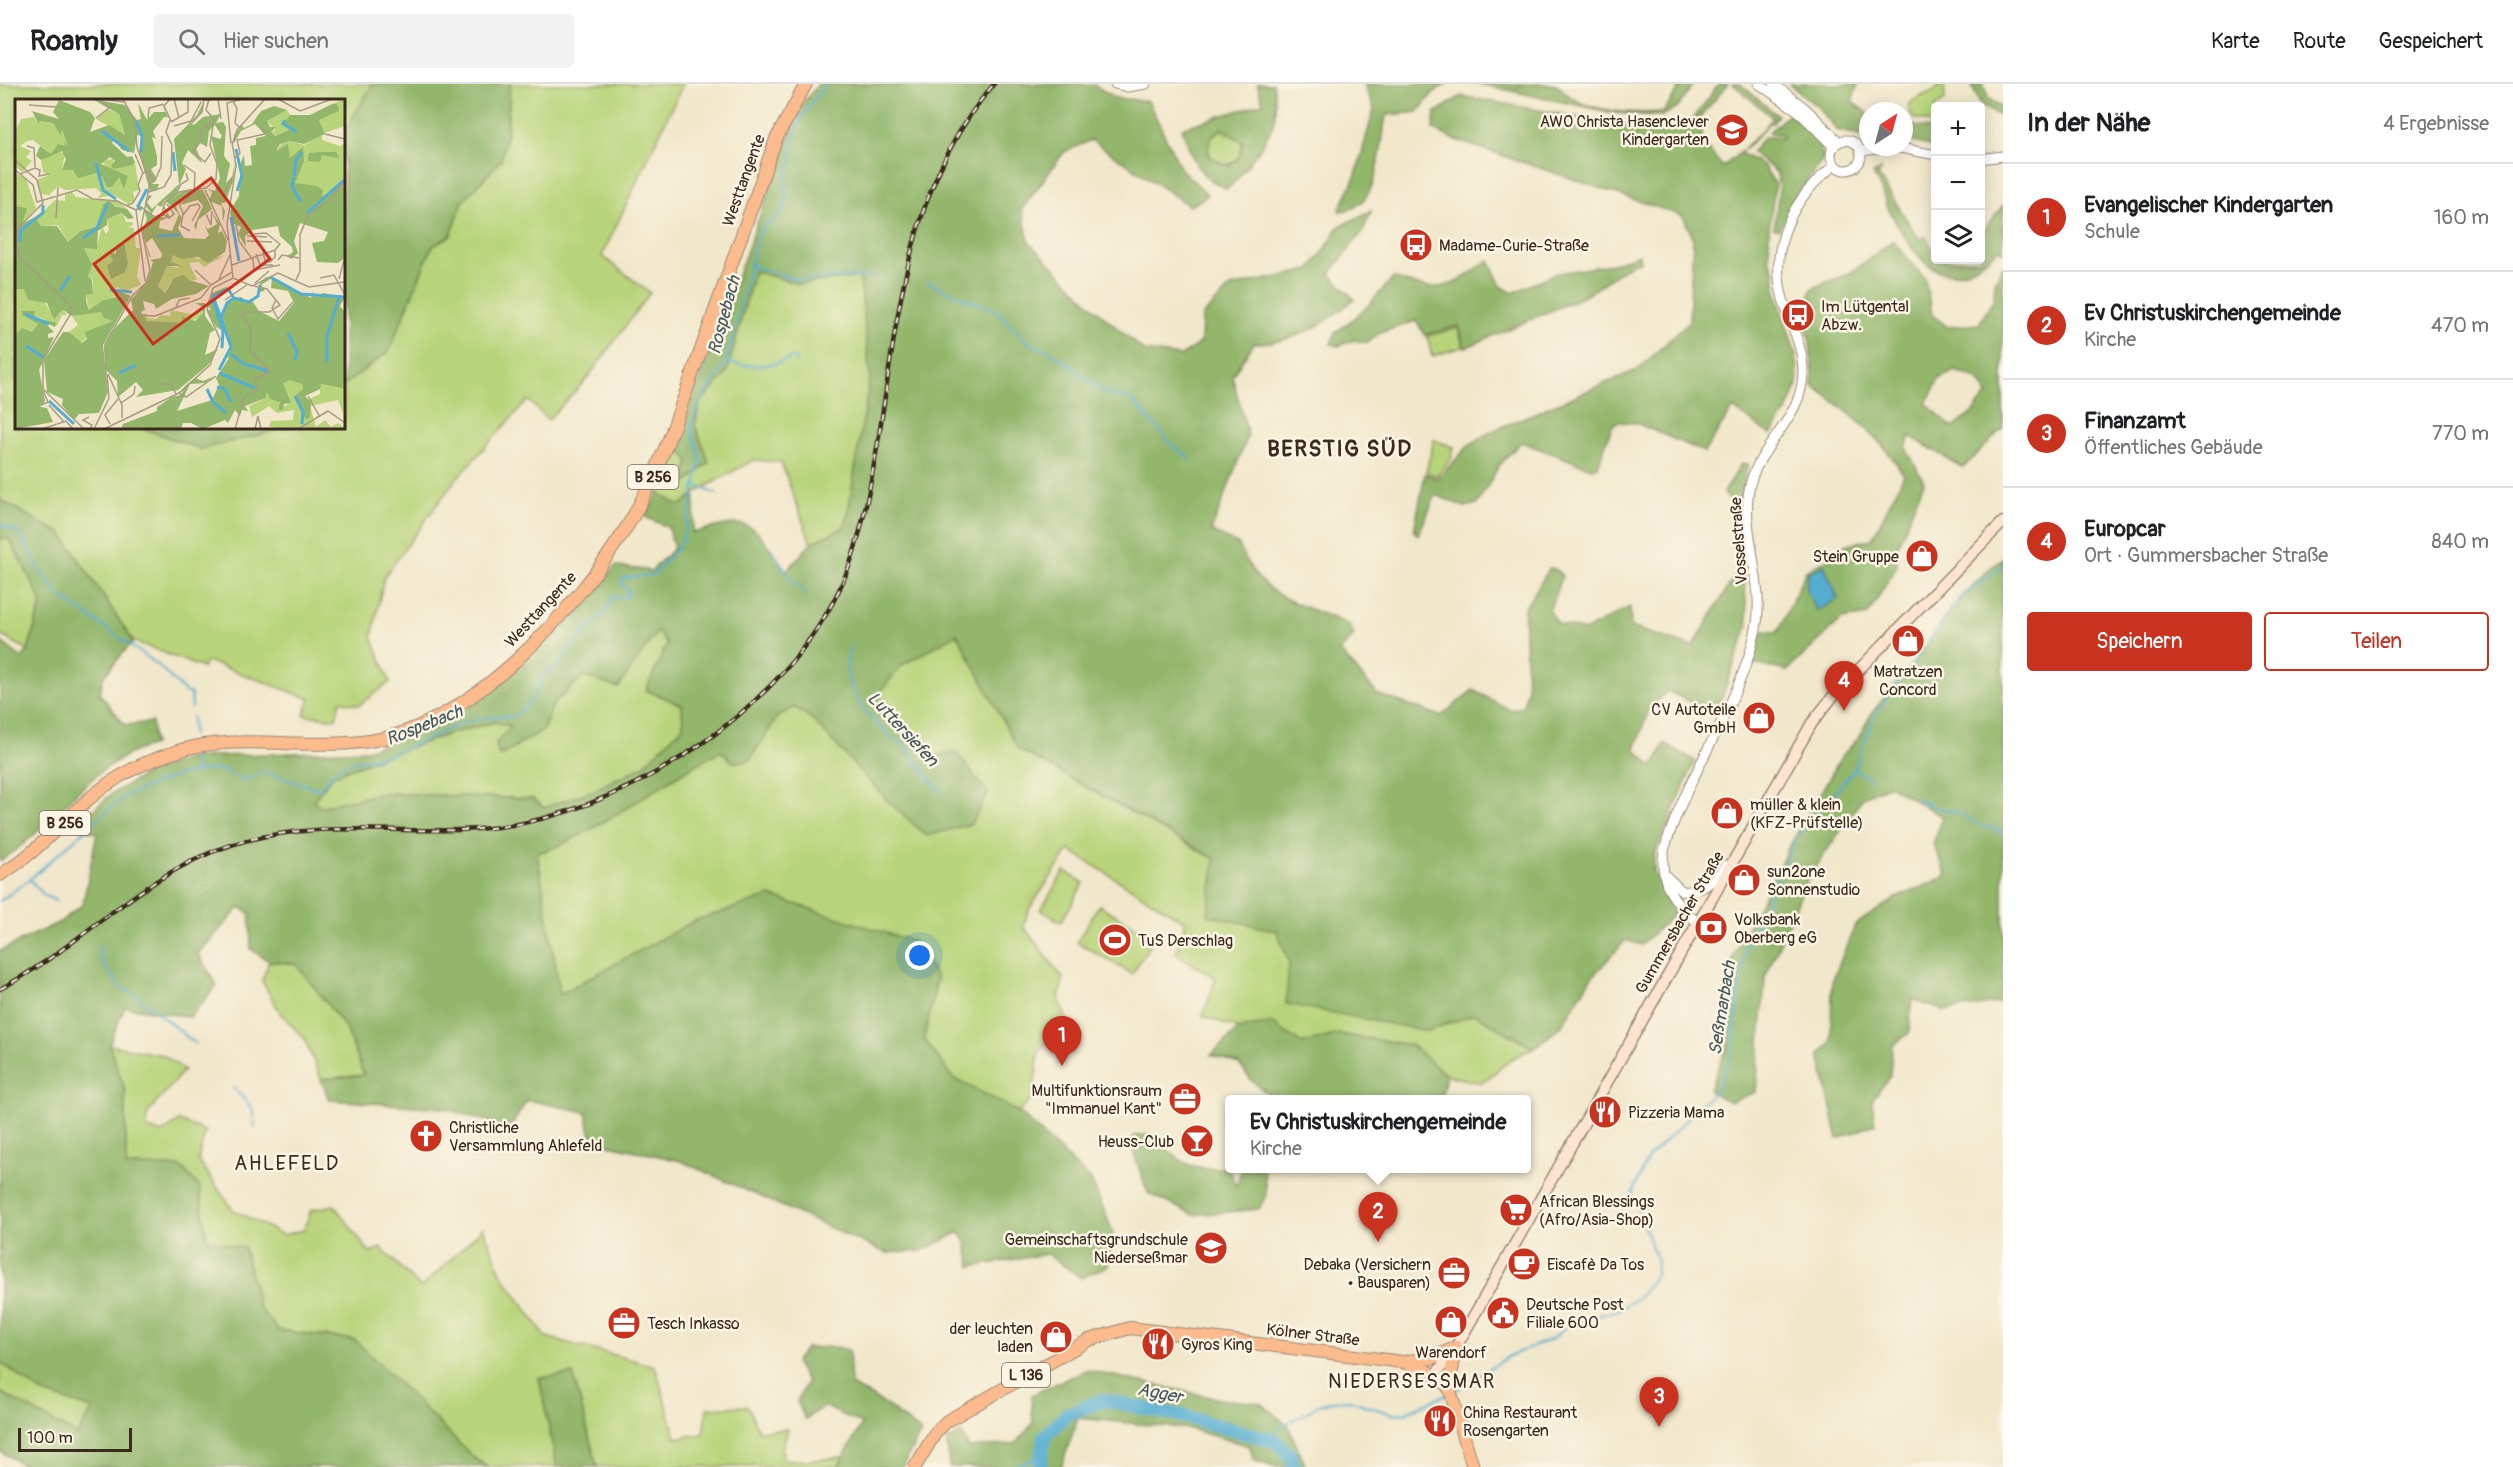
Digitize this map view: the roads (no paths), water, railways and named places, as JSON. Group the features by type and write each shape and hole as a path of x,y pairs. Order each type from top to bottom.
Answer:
{"main road":[{"name":"Westtangente","path":"0,875 36,849 118,777 150,762 183,750 213,745 334,744 364,742 392,736 419,726 471,697 530,648 596,573 632,519 671,434 776,139 806,84"},
{"name":"Gummersbacher Straße","path":"1435,1376 1456,1347 1732,860 1821,710 2003,522"},
{"name":"Kölner Straße","path":"915,1467 936,1432 947,1421 1089,1340 1130,1328 1403,1362 1435,1376 1451,1391"},
{"path":"1403,1362 1433,1358 1456,1347"},
{"path":"1456,1347 1451,1391 1473,1467"}],"street":[{"path":"1115,84 1127,87 1146,84"},
{"path":"1759,84 1798,111 1836,145"},
{"path":"1774,84 1805,108 1836,145"},
{"path":"1836,145 1850,141 1859,150"},
{"path":"1836,145 1832,156 1835,165 1844,170 1855,167 1860,156"},
{"path":"1913,150 1931,153"},
{"path":"1985,158 2003,156"},
{"name":"Vosselstraße","path":"1663,873 1666,844 1725,711 1756,629 1755,560 1748,502 1752,478 1793,412 1802,387 1803,372 1799,343 1779,283 1778,263 1781,242 1789,218 1799,199 1835,165"},
{"path":"1663,873 1682,891 1699,891 1708,886 1732,860"},
{"path":"1663,873 1664,882 1672,897 1697,922"}],"water":[{"path":"1824,565 1838,599 1817,611 1806,589 1808,574"}],"waterway":[{"name":"Rospebach","path":"0,901 30,879 123,797 176,776 208,770 226,770 237,778 245,780 264,772 318,789 324,785 333,771 342,766 390,754 464,723 496,717 513,717 522,710 535,694 541,677 547,671 558,667 568,649 604,614 613,597 626,597 629,592 621,584 623,578 653,575 679,546 686,529 701,459 691,428 698,406 726,363 758,235 765,225 775,220 786,204 786,174 791,165 793,142 801,117 826,84"},
{"path":"749,265 797,280 875,276"},
{"path":"927,282 998,312 1027,342 1050,351 1107,394 1131,399 1171,444 1190,459"},
{"path":"727,363 760,366 793,357 797,362"},
{"name":"Luttersiefen","path":"695,485 716,494"},
{"path":"0,525 18,532 44,576 61,597 157,664 185,692 191,694 192,708"},
{"name":"Luttersiefen","path":"772,550 792,581 806,592"},
{"name":"Seßmarbach","path":"1456,1390 1509,1356 1554,1338 1568,1325 1621,1309 1642,1294 1656,1274 1657,1261 1632,1194 1648,1158 1715,1091 1724,1073 1732,1052 1745,949 1796,838 1853,771 1876,713 1959,599 2003,565"},
{"name":"Luttersiefen","path":"851,646 847,673 855,696 880,727 905,747 942,793"},
{"path":"192,717 193,735"},
{"path":"194,756 195,771"},
{"path":"1854,768 1873,781"},
{"path":"1916,798 1934,807 1957,812 1982,827 1993,828 2003,833"},
{"path":"30,880 45,896 57,901"},
{"path":"99,946 102,963 122,989 130,991 196,1044"},
{"path":"233,1087 252,1108 255,1128"},
{"name":"Seßmarbach","path":"1263,1438 1319,1405 1332,1401 1349,1400 1392,1414 1404,1413 1448,1394"},
{"name":"Agger","path":"1040,1467 1044,1437 1067,1414 1104,1400 1182,1416 1276,1441 1291,1456 1294,1467"},
{"path":"1012,1467 1042,1456"}],"railway":[{"path":"0,989 58,953 168,874 231,845 294,832 355,829 479,829 533,821 587,804 642,780 693,749 741,713 783,672 818,627 844,579 867,501 899,307 923,212 941,167 964,124 994,84"}],"place":[{"name":"AWO Christa Hasenclever Kindergarten","path":"1732,130"},
{"name":"Madame-Curie-Straße","path":"1416,245"},
{"name":"Im Lütgental Abzw.","path":"1798,315"},
{"name":"Stein Gruppe","path":"1922,556"},
{"name":"Matratzen Concord","path":"1908,641"},
{"name":"Europcar","path":"1844,711"},
{"name":"CV Autoteile GmbH","path":"1759,718"},
{"name":"müller & klein (KFZ-Prüfstelle)","path":"1727,813"},
{"name":"sun2one Sonnenstudio","path":"1744,880"},
{"name":"Volksbank Oberberg eG","path":"1711,928"},
{"name":"TuS Derschlag","path":"1115,940"},
{"name":"Evangelischer Kindergarten","path":"1062,1066"},
{"name":"Multifunktionsraum \"Immanuel Kant\"","path":"1185,1099"},
{"name":"Pizzeria Mama","path":"1605,1112"},
{"name":"Christliche Versammlung Ahlefeld","path":"426,1136"},
{"name":"Heuss-Club","path":"1197,1141"},
{"name":"African Blessings (Afro/Asia-Shop)","path":"1516,1210"},
{"name":"Ev Christuskirchengemeinde","path":"1378,1242"},
{"name":"Gemeinschaftsgrundschule Niederseßmar","path":"1211,1248"},
{"name":"Eiscafè Da Tos","path":"1524,1264"},
{"name":"Debaka (Versichern • Bausparen)","path":"1454,1273"},
{"name":"Deutsche Post Filiale 600","path":"1503,1313"},
{"name":"Warendorf","path":"1451,1322"},
{"name":"Tesch Inkasso","path":"624,1323"},
{"name":"der leuchten laden","path":"1056,1337"},
{"name":"Gyros King","path":"1158,1344"},
{"name":"China Restaurant Rosengarten","path":"1440,1421"},
{"name":"Finanzamt","path":"1659,1427"}],"district":[{"name":"BERSTIG SÜD","path":"1340,448"},
{"name":"AHLEFELD","path":"287,1163"},
{"name":"NIEDERSESSMAR","path":"1412,1381"}]}
